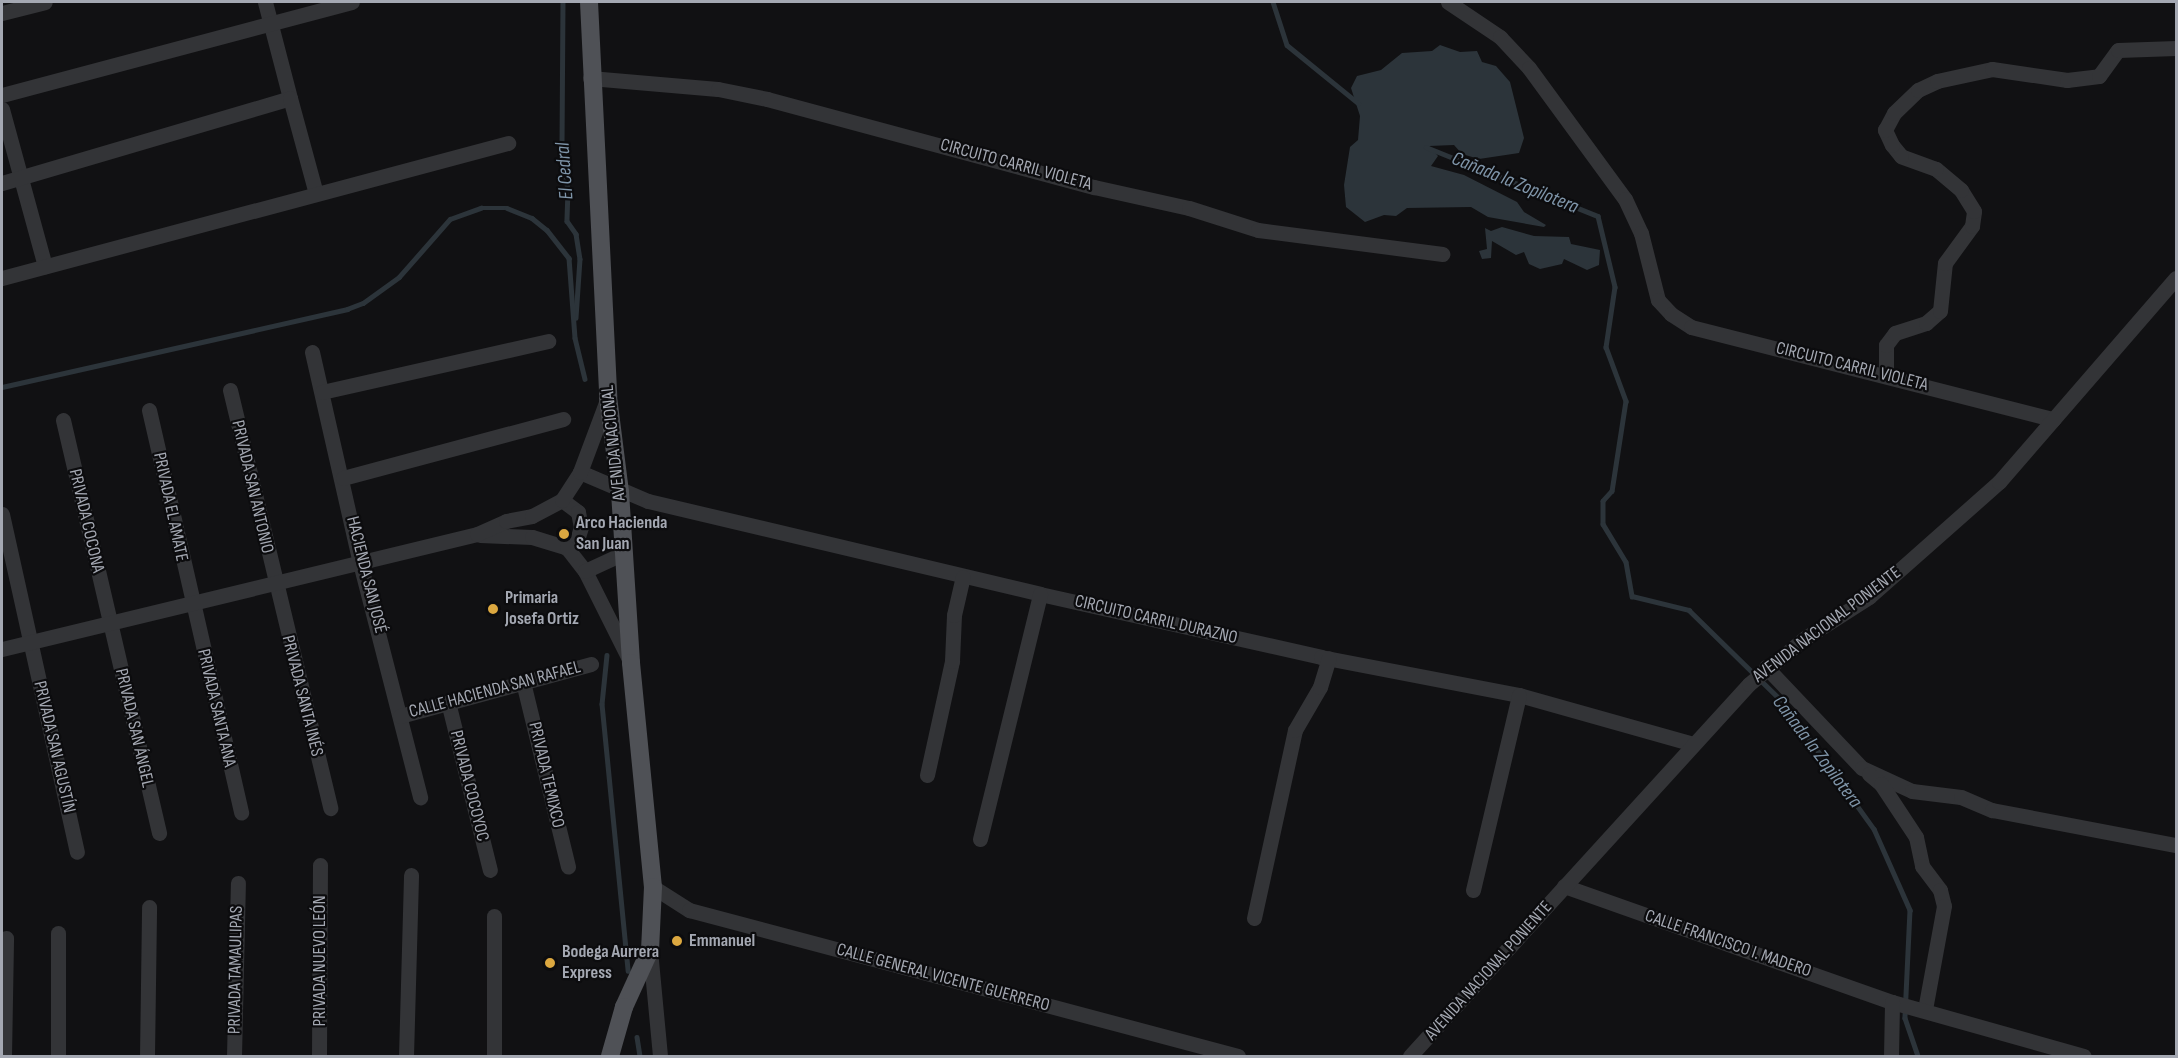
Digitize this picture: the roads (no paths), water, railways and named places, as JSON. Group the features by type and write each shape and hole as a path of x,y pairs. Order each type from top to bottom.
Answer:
{"main road":[{"name":"AVENIDA NACIONAL","path":"589,2 590,78 608,397 620,492 631,663 653,887 650,950 624,1007 610,1056"}],"street":[{"path":"2,13 45,2"},
{"path":"265,2 316,194"},
{"path":"2,95 271,23 313,7 352,2"},
{"name":"CIRCUITO CARRIL VIOLETA","path":"1448,2 1500,37 1529,68 1625,200 1641,233 1658,300 1691,327 2054,419"},
{"path":"1886,375 1886,345 1895,333 1926,323 1940,311 1945,263 1972,226 1974,211 1961,190 1935,169 1901,156 1892,145 1885,130 1894,113 1918,90 1937,81 1992,69 2067,80 2099,76 2118,50 2176,48"},
{"name":"CIRCUITO CARRIL VIOLETA","path":"590,78 718,89 767,99 1094,187 1189,208 1258,230 1442,254"},
{"path":"2,183 290,98"},
{"path":"2,110 45,266"},
{"path":"2,278 508,143"},
{"name":"AVENIDA NACIONAL PONIENTE","path":"1410,1056 1749,684 1766,667 1869,597 1999,482 2176,278"},
{"path":"322,392 548,340"},
{"name":"HACIENDA SAN JOSÉ","path":"312,352 343,478 360,563 420,797"},
{"name":"PRIVADA SAN ANTONIO","path":"230,390 273,584"},
{"path":"2,648 477,534 506,521 532,516 562,500 580,472 608,397"},
{"name":"PRIVADA EL AMATE","path":"149,410 191,603"},
{"path":"343,478 563,418"},
{"name":"PRIVADA COCONA","path":"63,420 110,623"},
{"name":"CIRCUITO CARRIL DURAZNO","path":"580,472 620,492 963,577 1329,658 1519,695 1693,744"},
{"path":"562,500 578,512 581,527 578,537 567,548"},
{"name":"PRIVADA SAN AGUSTÍN","path":"2,514 77,852"},
{"path":"477,534 532,537 567,548 585,572 631,663"},
{"path":"585,572 624,553"},
{"path":"927,775 952,661 954,615 963,577"},
{"name":"PRIVADA SANTA INÉS","path":"273,584 330,808"},
{"path":"980,839 1040,594"},
{"name":"PRIVADA SANTA ANA","path":"191,603 241,813"},
{"name":"PRIVADA SAN ÁNGEL","path":"110,623 159,833"},
{"path":"1254,918 1295,730 1320,687 1329,658"},
{"name":"CALLE HACIENDA SAN RAFAEL","path":"400,716 591,664"},
{"path":"1766,667 1862,768 1881,784 1916,837 1922,866 1940,890 1944,906 1925,1010 2084,1056"},
{"name":"PRIVADA TEMIXCO","path":"524,682 568,867"},
{"path":"1473,890 1519,695"},
{"name":"PRIVADA COCOYOC","path":"448,702 490,870"},
{"path":"1862,768 1912,790 1961,797 1992,810 2176,845"},
{"name":"PRIVADA NUEVO LEÓN","path":"319,1056 320,865"},
{"path":"406,1056 411,875"},
{"name":"PRIVADA TAMAULIPAS","path":"234,1056 238,883"},
{"name":"CALLE FRANCISCO I. MADERO","path":"1564,886 1892,1002 1925,1010"},
{"name":"CALLE GENERAL VICENTE GUERRERO","path":"653,887 689,910 1238,1056"},
{"path":"147,1056 149,907"},
{"path":"494,1056 495,916"},
{"path":"58,933 58,1056"},
{"path":"4,1056 6,938"},
{"path":"650,950 660,1056"},
{"path":"1891,1056 1892,1002"}],"waterway":[{"name":"El Cedral","path":"563,2 562,156 568,190 567,221 576,234 580,259 576,318"},
{"name":"Cañada la Zopilotera","path":"1273,2 1287,45 1358,103"},
{"name":"Cañada la Zopilotera","path":"1426,147 1598,216 1615,287 1606,347 1626,401 1612,491 1603,501 1603,524 1626,562 1632,596 1689,610 1782,701 1874,829 1910,910 1905,1018 1918,1056"},
{"path":"2,387 347,309 363,303 399,277 450,219 481,208 507,208 532,218 547,230 569,258 575,338 585,379"},
{"path":"607,655 602,704 628,971"},
{"path":"637,1037 640,1056"}],"place":[{"name":"Arco Hacienda San Juan","path":"564,534"},
{"name":"Primaria Josefa Ortiz","path":"493,609"},
{"name":"Emmanuel","path":"677,941"},
{"name":"Bodega Aurrera Express","path":"550,963"}]}
